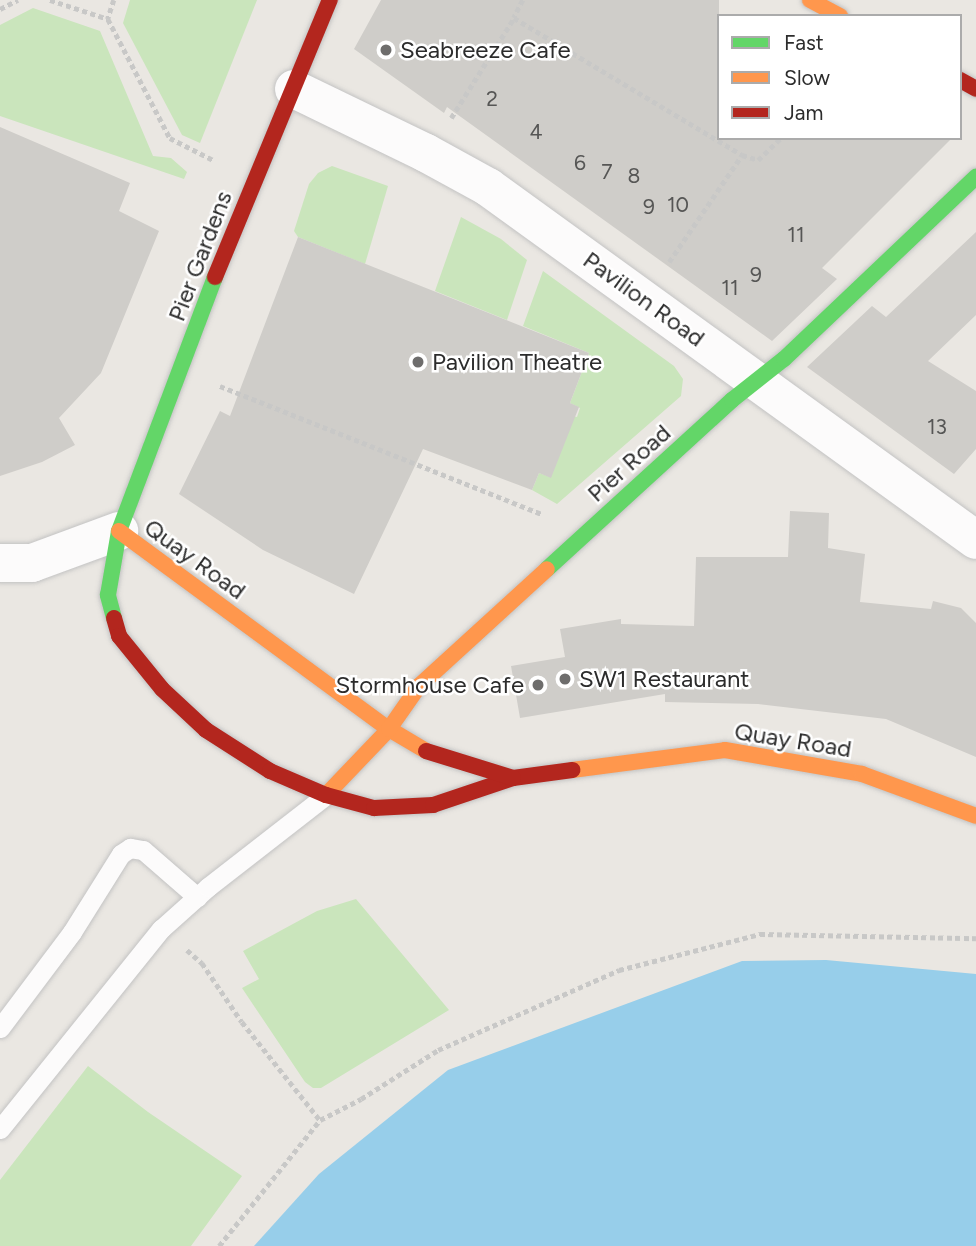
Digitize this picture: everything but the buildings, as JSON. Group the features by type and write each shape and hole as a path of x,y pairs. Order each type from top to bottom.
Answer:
{"street":[{"name":"Pier Gardens","path":"119,531 143,461 253,180 330,0"},
{"path":"810,0 836,14"},
{"name":"Pavilion Road","path":"294,89 426,153 488,187 976,540"},
{"name":"Pier Road","path":"326,795 389,729 419,686 587,532 755,382 785,359 976,177"},
{"path":"0,563 32,563 119,531"},
{"name":"Quay Road","path":"513,778 422,750 389,729 119,531 108,596 119,636 162,690 206,730 270,771 326,795 374,808 433,805 513,778 725,750 862,774 976,816"}],"lane":[{"path":"0,1129 161,929 197,897 326,795"},
{"path":"0,1028 72,932 121,854 130,848 144,850 197,897"}],"path":[{"path":"0,9 18,0"},
{"path":"50,0 108,19 170,138 253,180"},
{"path":"108,19 114,0"},
{"path":"426,153 465,100 523,0"},
{"path":"514,18 717,139"},
{"path":"718,140 743,155 758,160 778,145 780,140"},
{"path":"645,298 743,155"},
{"path":"179,373 219,386 587,532"},
{"path":"161,929 202,963 242,1022 320,1120"},
{"path":"219,1246 320,1120 361,1099 438,1050 619,970 760,934 976,938"}],"green space":[{"path":"130,0 257,0 200,143 182,135 123,23"},
{"path":"33,8 100,31 153,156 171,158 187,172 184,179 0,116 0,25"},
{"path":"332,166 388,186 365,264 298,237 294,231 309,184 318,173"},
{"path":"461,217 501,239 527,260 507,320 435,291"},
{"path":"543,271 674,366 683,379 681,396 557,504 532,490 539,473 550,477 564,414 577,417 580,408 570,403 589,353 523,326"},
{"path":"356,899 449,1010 321,1088 313,1088 305,1082 242,988 259,979 243,951 317,911"},
{"path":"88,1066 148,1112 242,1176 191,1246 0,1246 0,1180"}],"water":[{"path":"826,960 976,974 976,1246 254,1246 319,1174 448,1070 742,961"}],"traffic: fast":[{"path":"547,569 732,400 784,359 976,177"},
{"path":"114,618 108,595 119,531 215,277"}],"traffic: slow":[{"path":"810,0 836,14"},
{"path":"119,531 389,729 426,751"},
{"path":"326,795 389,729 419,686 547,569"},
{"path":"572,770 725,750 862,774 976,816"}],"traffic: jam":[{"path":"215,277 330,0"},
{"path":"962,81 976,89"},
{"path":"114,618 119,636 162,689 206,730 270,771 326,795 374,808 433,805 513,778 572,770"},
{"path":"426,751 513,778"}],"place":[{"name":"Seabreeze Cafe","path":"386,50"},
{"name":"Pavilion Theatre","path":"418,362"},
{"name":"SW1 Restaurant","path":"565,679"},
{"name":"Stormhouse Cafe","path":"538,685"}]}
